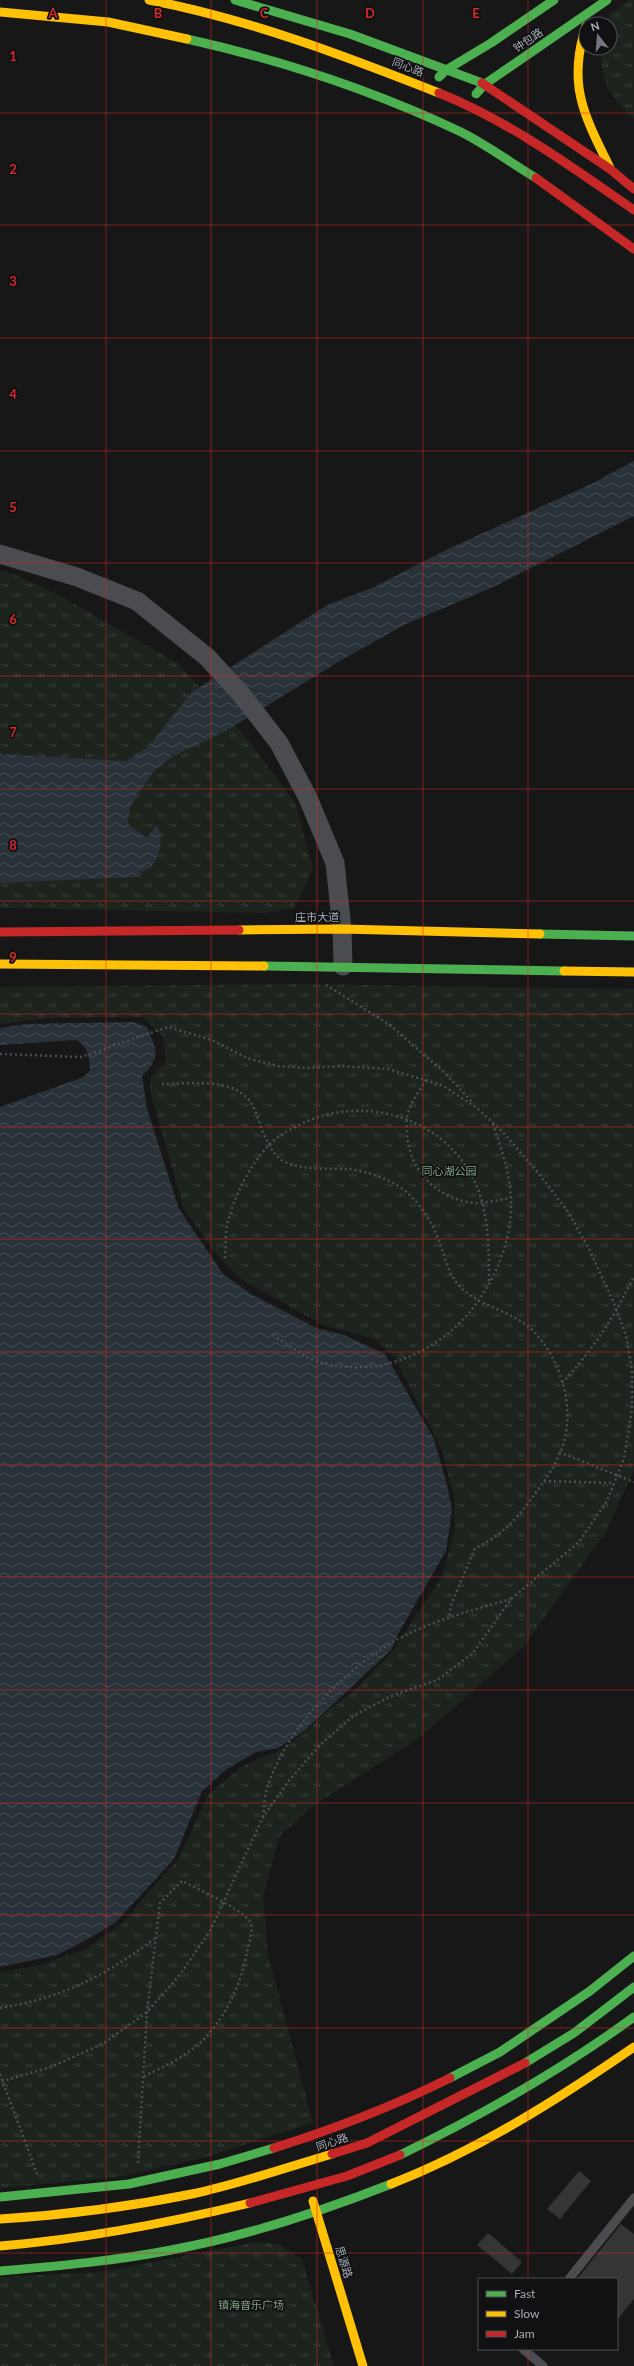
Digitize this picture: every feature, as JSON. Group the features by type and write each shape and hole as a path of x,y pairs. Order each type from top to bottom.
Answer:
{"street":[{"name":"同心路","path":"149,0 201,10 351,58 467,104 566,163 634,210"},
{"name":"同心路","path":"235,0 350,34 485,84 610,169 634,190"},
{"name":"钟包路","path":"428,88 446,70 554,0"},
{"name":"钟包路","path":"467,104 485,84 607,0"},
{"path":"590,16 593,10"},
{"path":"0,12 108,22 203,43 307,72 395,104 462,133 541,181 634,249"},
{"path":"578,53 576,60 576,76 587,119 610,169"},
{"path":"0,554 77,577 137,601 207,658 242,694 278,743 308,798 335,863 342,929 343,966"},
{"name":"庄市大道","path":"0,932 342,929 634,936"},
{"path":"0,964 343,966 634,972"},
{"path":"0,2197 129,2184 220,2164 318,2134 416,2095 500,2052 590,1991 634,1956"},
{"name":"同心路","path":"0,2219 59,2215 117,2208 193,2194 303,2170 368,2143 509,2073 574,2033 634,1987"},
{"path":"0,2246 69,2240 188,2219 309,2188 377,2165 514,2098 579,2057 634,2017"},
{"path":"0,2271 108,2262 234,2237 317,2214 401,2182 498,2135 571,2092 634,2047"},
{"name":"思源路","path":"303,2170 363,2366"}],"lane":[{"path":"570,2278 634,2198"},
{"path":"524,2350 543,2366"}],"path":[{"path":"1,2082 51,2067 104,2043 146,2012 179,1976 210,1931 263,1817 288,1782 325,1741 353,1716 391,1696 437,1680 472,1653 511,1599 579,1542 607,1501 624,1458 632,1409 632,1370 626,1335 590,1251 569,1213 539,1174 492,1121 477,1108 444,1072 390,1025 324,984"},
{"path":"0,1054 81,1057 168,1027 212,1040 247,1058 278,1066 307,1068 341,1066 388,1069 442,1085 477,1108"},
{"path":"426,1080 414,1100 406,1119 408,1140 414,1163 428,1182 445,1194 468,1202 482,1203 510,1198"},
{"path":"162,1084 221,1084 237,1090 252,1104 269,1144 281,1160 298,1167 352,1170 394,1183 414,1201 432,1222 448,1268 457,1284 479,1299 515,1316 537,1334 552,1355 562,1383 568,1411 565,1438 543,1481 514,1522 492,1541 475,1548 451,1605 449,1618"},
{"path":"225,1258 227,1226 238,1194 252,1167 269,1144 283,1133 308,1120 338,1112 377,1110 406,1119 435,1134 456,1150 473,1176 482,1203 489,1243 490,1283"},
{"path":"273,1335 296,1350 322,1363 349,1368 374,1368 408,1359 436,1344 462,1322 490,1283 503,1254 510,1221 510,1185 502,1151 492,1121"},
{"path":"562,1383 584,1360 617,1312 634,1276"},
{"path":"559,1452 634,1482"},
{"path":"543,1481 614,1483"},
{"path":"263,1817 265,1794 276,1766 300,1726 334,1688 378,1652 410,1633 449,1618 511,1599"},
{"path":"138,2164 146,2012 160,1903 182,1881 224,1903 249,1921 252,1928 244,1968 225,2010 204,2039 171,2063 143,2077"},
{"path":"0,2008 33,2003 95,1979 155,1938"},
{"path":"0,2074 1,2082 38,2176"}],"green space":[{"path":"630,0 634,0 634,119 613,96 608,88 602,70 601,56 618,56 618,16 608,16 609,14"},
{"path":"0,570 13,574 57,594 177,663 243,734 295,802 313,869 294,908 266,913 0,908"},
{"name":"同心湖公园","path":"299,984 634,989 634,1470 605,1533 523,1647 418,1739 315,1804 279,1837 263,1897 268,1955 313,2123 206,2157 119,2177 0,2188 0,1972 36,1966 84,1950 125,1921 150,1890 178,1860 208,1795 240,1768 259,1758 277,1752 304,1733 328,1710 354,1691 393,1651 442,1576 455,1530 454,1496 441,1448 395,1358 375,1339 323,1325 239,1278 216,1254 183,1207 150,1090 151,1077 166,1061 163,1037 143,1017 49,1018 0,1024 0,987"},
{"name":"镇海音乐广场","path":"256,2242 278,2244 302,2260 334,2366 0,2366 0,2277 101,2272"}],"water":[{"path":"634,461 634,516 491,588 406,624 343,659 226,731 173,756 155,770 139,792 130,808 128,824 147,838 156,826 159,830 161,841 159,852 151,866 135,877 0,883 0,754 126,761 147,748 192,692 327,605 372,588 450,548 593,483"},
{"path":"134,1022 147,1027 155,1048 155,1058 142,1076 147,1109 179,1209 223,1274 251,1294 316,1328 344,1335 385,1354 434,1439 447,1485 452,1510 446,1551 398,1634 391,1650 303,1732 278,1748 256,1752 227,1769 202,1791 174,1859 116,1922 57,1955 0,1967 0,1107 81,1078 90,1071 88,1053 84,1046 76,1040 0,1045 0,1028 27,1024"}],"building":[{"path":"579,2171 591,2181 560,2219 547,2209"},
{"path":"621,2224 634,2234 634,2299 618,2319 618,2278 578,2278"},
{"path":"488,2233 522,2262 512,2274 477,2245"}],"traffic: fast":[{"path":"235,0 350,34 482,83"},
{"path":"439,77 446,70 491,43 554,0"},
{"path":"476,94 485,84 607,0"},
{"path":"187,39 222,47 292,67 395,103 471,137 536,178"},
{"path":"540,934 634,936"},
{"path":"264,966 564,971"},
{"path":"450,2078 500,2052 590,1991 634,1956"},
{"path":"525,2063 574,2033 634,1987"},
{"path":"400,2155 491,2108 549,2074 578,2056 634,2017"},
{"path":"0,2197 129,2184 220,2164 274,2148"},
{"path":"0,2271 64,2265 150,2254 227,2238 283,2222 391,2184"}],"traffic: slow":[{"path":"149,0 223,17 260,28 332,52 439,93"},
{"path":"0,12 108,22 187,39"},
{"path":"580,56 578,83 581,99 593,132 610,168"},
{"path":"239,930 342,929 540,934"},
{"path":"0,964 264,966"},
{"path":"564,971 634,972"},
{"path":"391,2184 423,2171 486,2140 546,2105 634,2047"},
{"path":"0,2219 96,2210 192,2194 245,2181 332,2154"},
{"path":"313,2201 363,2366"},
{"path":"0,2246 95,2235 250,2203"}],"traffic: jam":[{"path":"482,83 610,169 634,189"},
{"path":"439,93 465,104 515,131 564,161 634,210"},
{"path":"536,178 634,249"},
{"path":"0,932 239,930"},
{"path":"332,2154 367,2143 525,2063"},
{"path":"274,2148 364,2116 450,2078"},
{"path":"250,2203 347,2176 400,2155"}]}
